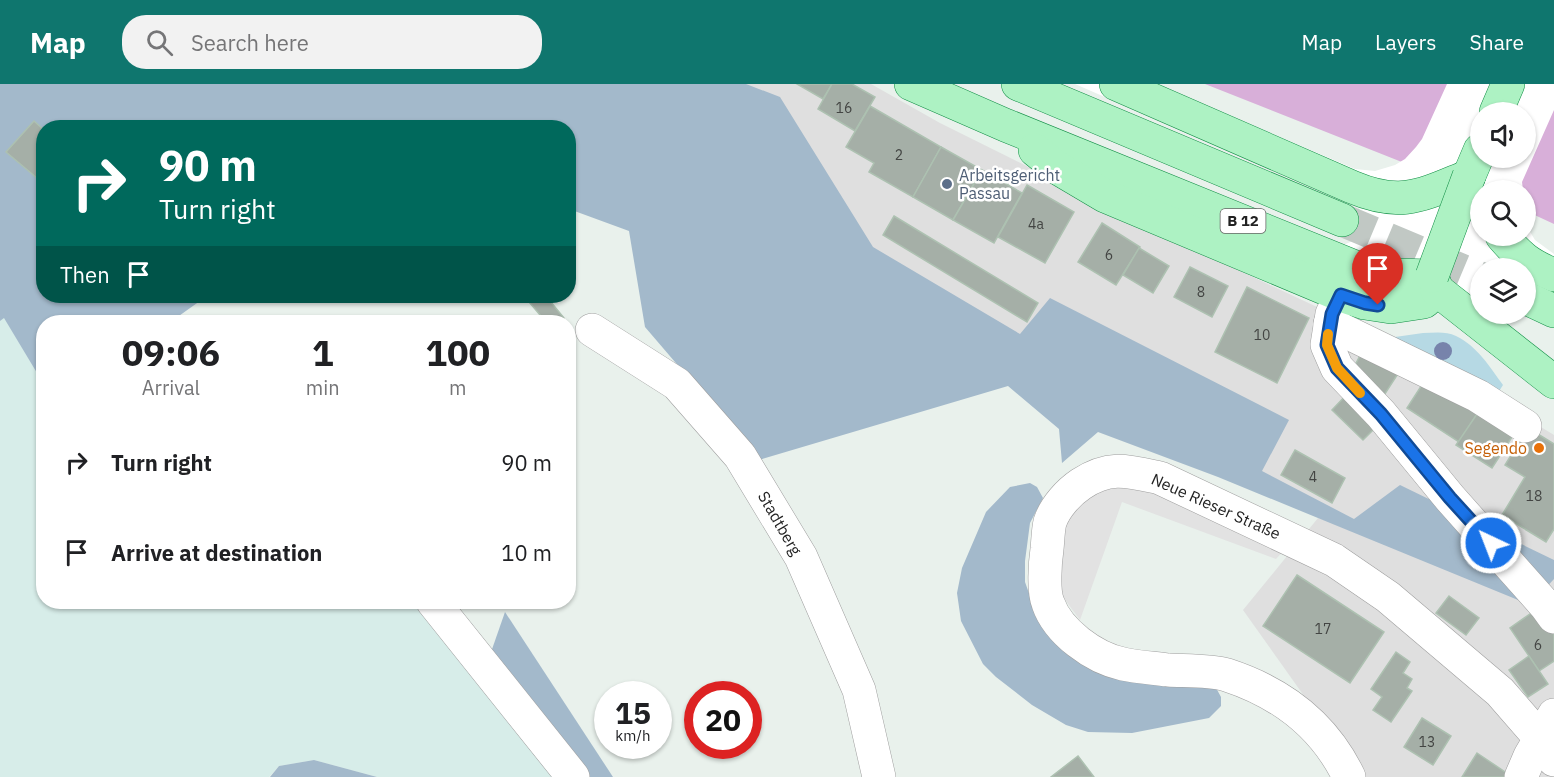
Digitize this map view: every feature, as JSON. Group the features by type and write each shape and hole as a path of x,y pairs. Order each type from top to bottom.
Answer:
{"main road":[{"path":"911,84 1005,124"},
{"name":"B 12","path":"1018,84 1342,220"},
{"path":"1116,84 1352,187 1381,197 1399,199 1413,197 1477,176"},
{"path":"1501,102 1509,84"},
{"name":"B 12","path":"1005,124 1360,269 1429,282 1424,302 1391,307 1365,303 1335,309 1094,190 1056,167 1005,124"},
{"path":"1477,176 1429,282 1554,382"},
{"path":"1511,246 1521,258 1554,275"},
{"path":"1536,303 1554,311"}],"street":[{"path":"1525,426 1335,309 1327,345 1337,368 1381,414 1450,498 1554,617"},
{"name":"Stadtberg","path":"592,330 676,384 740,456 801,557 859,690 879,777"},
{"name":"Neue Rieser Straße","path":"1349,777 1340,758 1318,730 1290,705 1255,686 1224,674 1123,664 1102,657 1072,639 1047,603 1045,563 1050,521 1073,489 1092,477 1112,471 1129,471 1160,478 1334,560 1388,597 1500,692 1549,738"},
{"path":"439,609 573,777"},
{"path":"1521,777 1530,756 1549,738"}],"shaded area":[{"path":"0,84 746,84 780,97 873,247 1020,334 1050,298 1289,420 1262,471 1354,519 1400,485 1554,560 1554,579 1530,605 1218,477 1098,432 1062,463 1059,429 1008,386 759,460 645,327 629,231 576,212 576,120 36,120 36,303 197,303 180,315 36,315 36,371 4,318 0,321"},
{"path":"741,84 871,84 940,123 1204,254 1332,314 1480,390 1554,435 1554,562 1354,521 1259,472 1020,336 872,248"},
{"path":"1205,84 1554,84 1554,224 1536,216 1536,180 1470,180 1470,189"},
{"path":"4,317 36,371 36,609 439,609 573,777 377,777 314,760 279,766 269,777 0,777 0,321"},
{"path":"1423,333 1452,334 1470,345 1503,385 1496,396 1388,338"},
{"path":"1116,479 1156,485 1287,547 1276,559 1122,502 1080,620 1057,589 1058,528 1080,495"},
{"path":"1030,483 1037,487 1043,498 1030,523 1025,582 1047,629 1215,686 1221,697 1221,706 1209,718 1132,733 1088,732 1066,725 1032,705 983,664 961,621 957,593 962,568 986,512 1010,487"},
{"path":"1318,518 1554,577 1554,777 1350,777 1346,755 1243,610"},
{"path":"505,612 594,748 594,759 601,759 613,777 585,777 490,655"},
{"path":"314,760 377,777 270,777 279,766"}],"pier":[{"path":"1075,84 1156,84 1355,169 1375,171 1395,165 1405,159 1416,147 1422,139 1447,84 1554,84 1554,110 1536,150 1536,102 1470,102 1470,168 1528,168 1523,180 1470,180 1470,246 1536,246 1536,241 1554,254 1554,290 1536,283 1536,258 1470,258 1470,302 1341,246 1355,240 1363,230 1364,222 1359,208"}],"building":[{"path":"797,84 832,84 823,99"},
{"path":"832,84 852,84 875,97 855,131 818,109"},
{"path":"870,106 941,147 913,197 869,172 874,163 846,147"},
{"path":"34,121 36,123 36,177 6,152"},
{"name":"Arbeitsgericht Passau","path":"941,147 982,170 953,220 913,197"},
{"path":"982,170 1022,193 994,243 953,220"},
{"path":"1027,185 1074,212 1045,263 998,237"},
{"path":"894,216 1038,303 1027,322 883,235"},
{"path":"1102,223 1140,247 1116,285 1078,262"},
{"path":"1139,248 1169,266 1153,293 1123,275"},
{"path":"1190,267 1228,286 1212,317 1174,297"},
{"path":"1247,287 1309,318 1277,383 1215,352"},
{"path":"530,303 552,303 562,315 540,315"},
{"path":"1365,346 1401,369 1379,403 1352,371"},
{"path":"1427,377 1479,411 1459,442 1407,408"},
{"path":"1350,391 1381,422 1363,440 1332,410"},
{"path":"1479,411 1514,434 1492,468 1456,445"},
{"path":"1528,428 1554,444 1554,529 1546,542 1502,515 1525,477 1505,465"},
{"path":"1295,450 1345,478 1332,503 1281,475"},
{"path":"1297,575 1384,632 1350,683 1263,626"},
{"path":"1449,596 1479,618 1466,635 1436,613"},
{"path":"1537,609 1554,634 1554,661 1539,671 1510,628"},
{"path":"1396,652 1410,662 1403,673 1412,679 1407,688 1412,691 1391,722 1373,710 1382,697 1371,689"},
{"path":"1529,656 1548,684 1528,697 1509,670"},
{"path":"1422,718 1451,736 1433,765 1404,747"},
{"path":"1477,753 1508,774 1506,777 1462,777"},
{"path":"1078,756 1094,777 1051,777"}],"tunnel":[{"path":"1342,220 1470,274"}],"slow traffic":[{"path":"1328,334 1327,345 1337,368 1360,393"}],"place":[{"name":"Arbeitsgericht Passau","path":"947,184"},
{"name":"Segendo","path":"1539,448"}],"route":[{"path":"1378,305 1341,295 1332,314 1327,345 1337,368 1381,414 1450,498 1491,543"}]}
